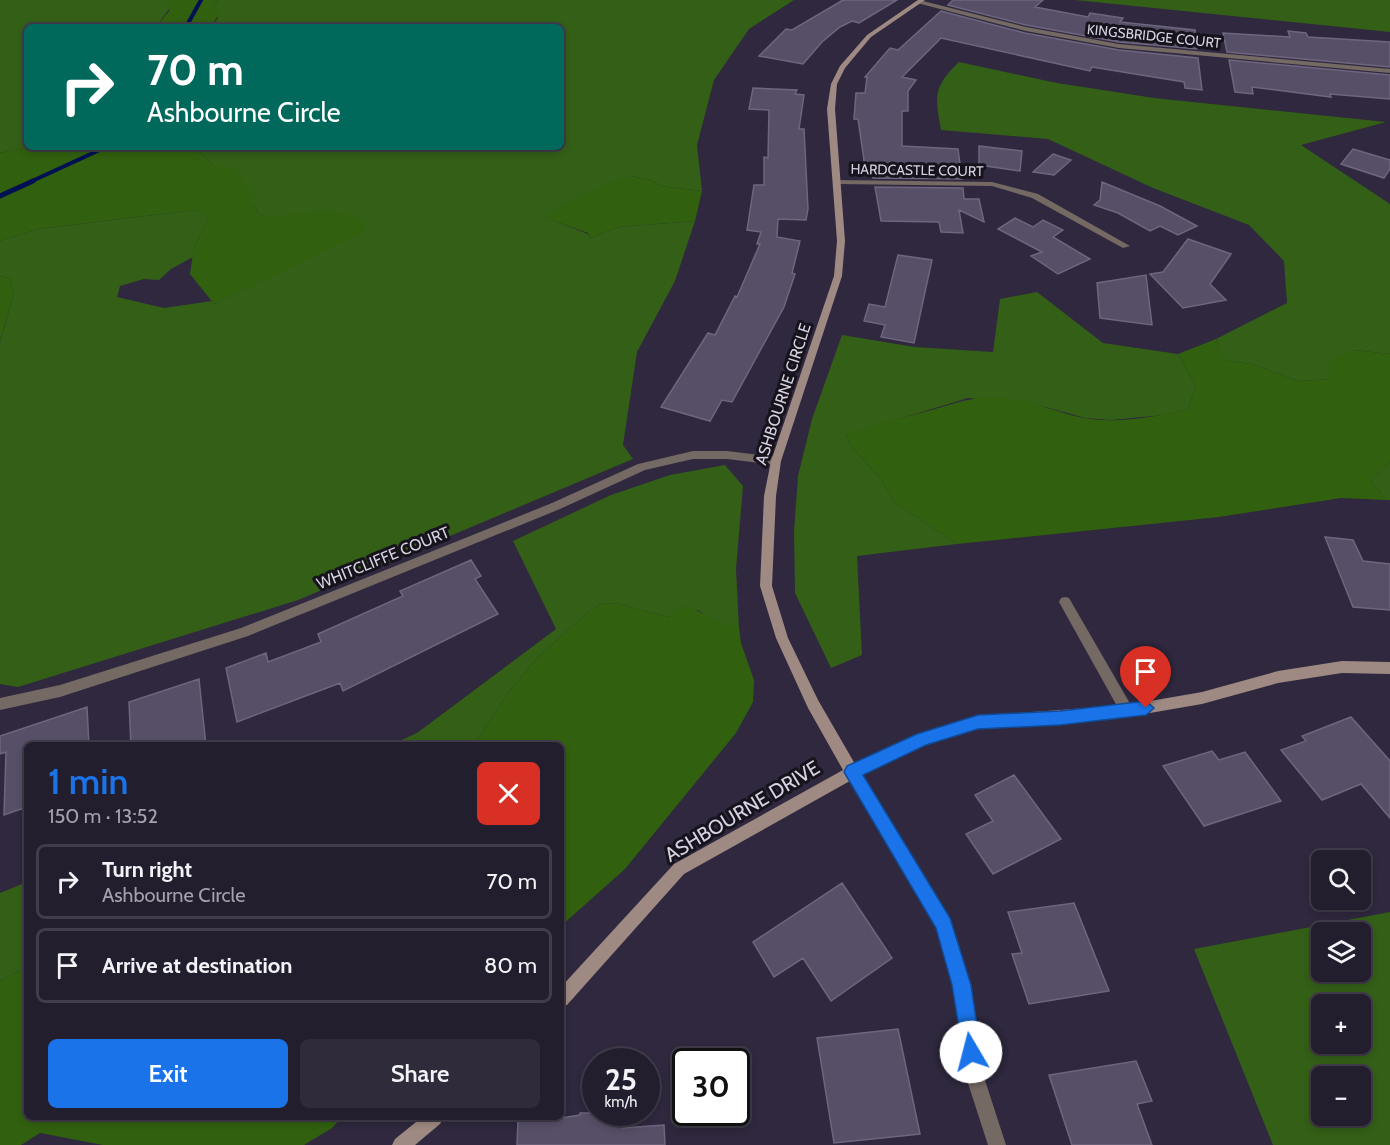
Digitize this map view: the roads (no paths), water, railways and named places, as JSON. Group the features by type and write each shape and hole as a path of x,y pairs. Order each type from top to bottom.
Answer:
{"street":[{"name":"KINGSBRIDGE COURT","path":"920,1 1026,29 1119,46 1390,71"},
{"name":"ASHBOURNE CIRCLE","path":"852,772 813,704 782,638 766,586 766,552 776,461 838,276 841,241 831,109 834,84 842,67 869,36 920,1"},
{"name":"HARDCASTLE COURT","path":"837,182 992,184 1035,196 1126,246"},
{"name":"WHITCLIFFE COURT","path":"0,704 60,691 244,632 556,506 642,467 693,455 727,455 776,461"},
{"path":"1065,603 1127,711"},
{"path":"997,1145 974,1074 961,985 944,924 852,772 923,739 978,722 1127,711 1202,698 1288,675 1342,667 1390,668"},
{"name":"ASHBOURNE DRIVE","path":"564,996 679,869 852,772"},
{"path":"400,1145 431,1120"}],"waterway":[{"path":"188,24 201,0"},
{"path":"30,182 99,150"},
{"path":"0,196 33,181"}]}
